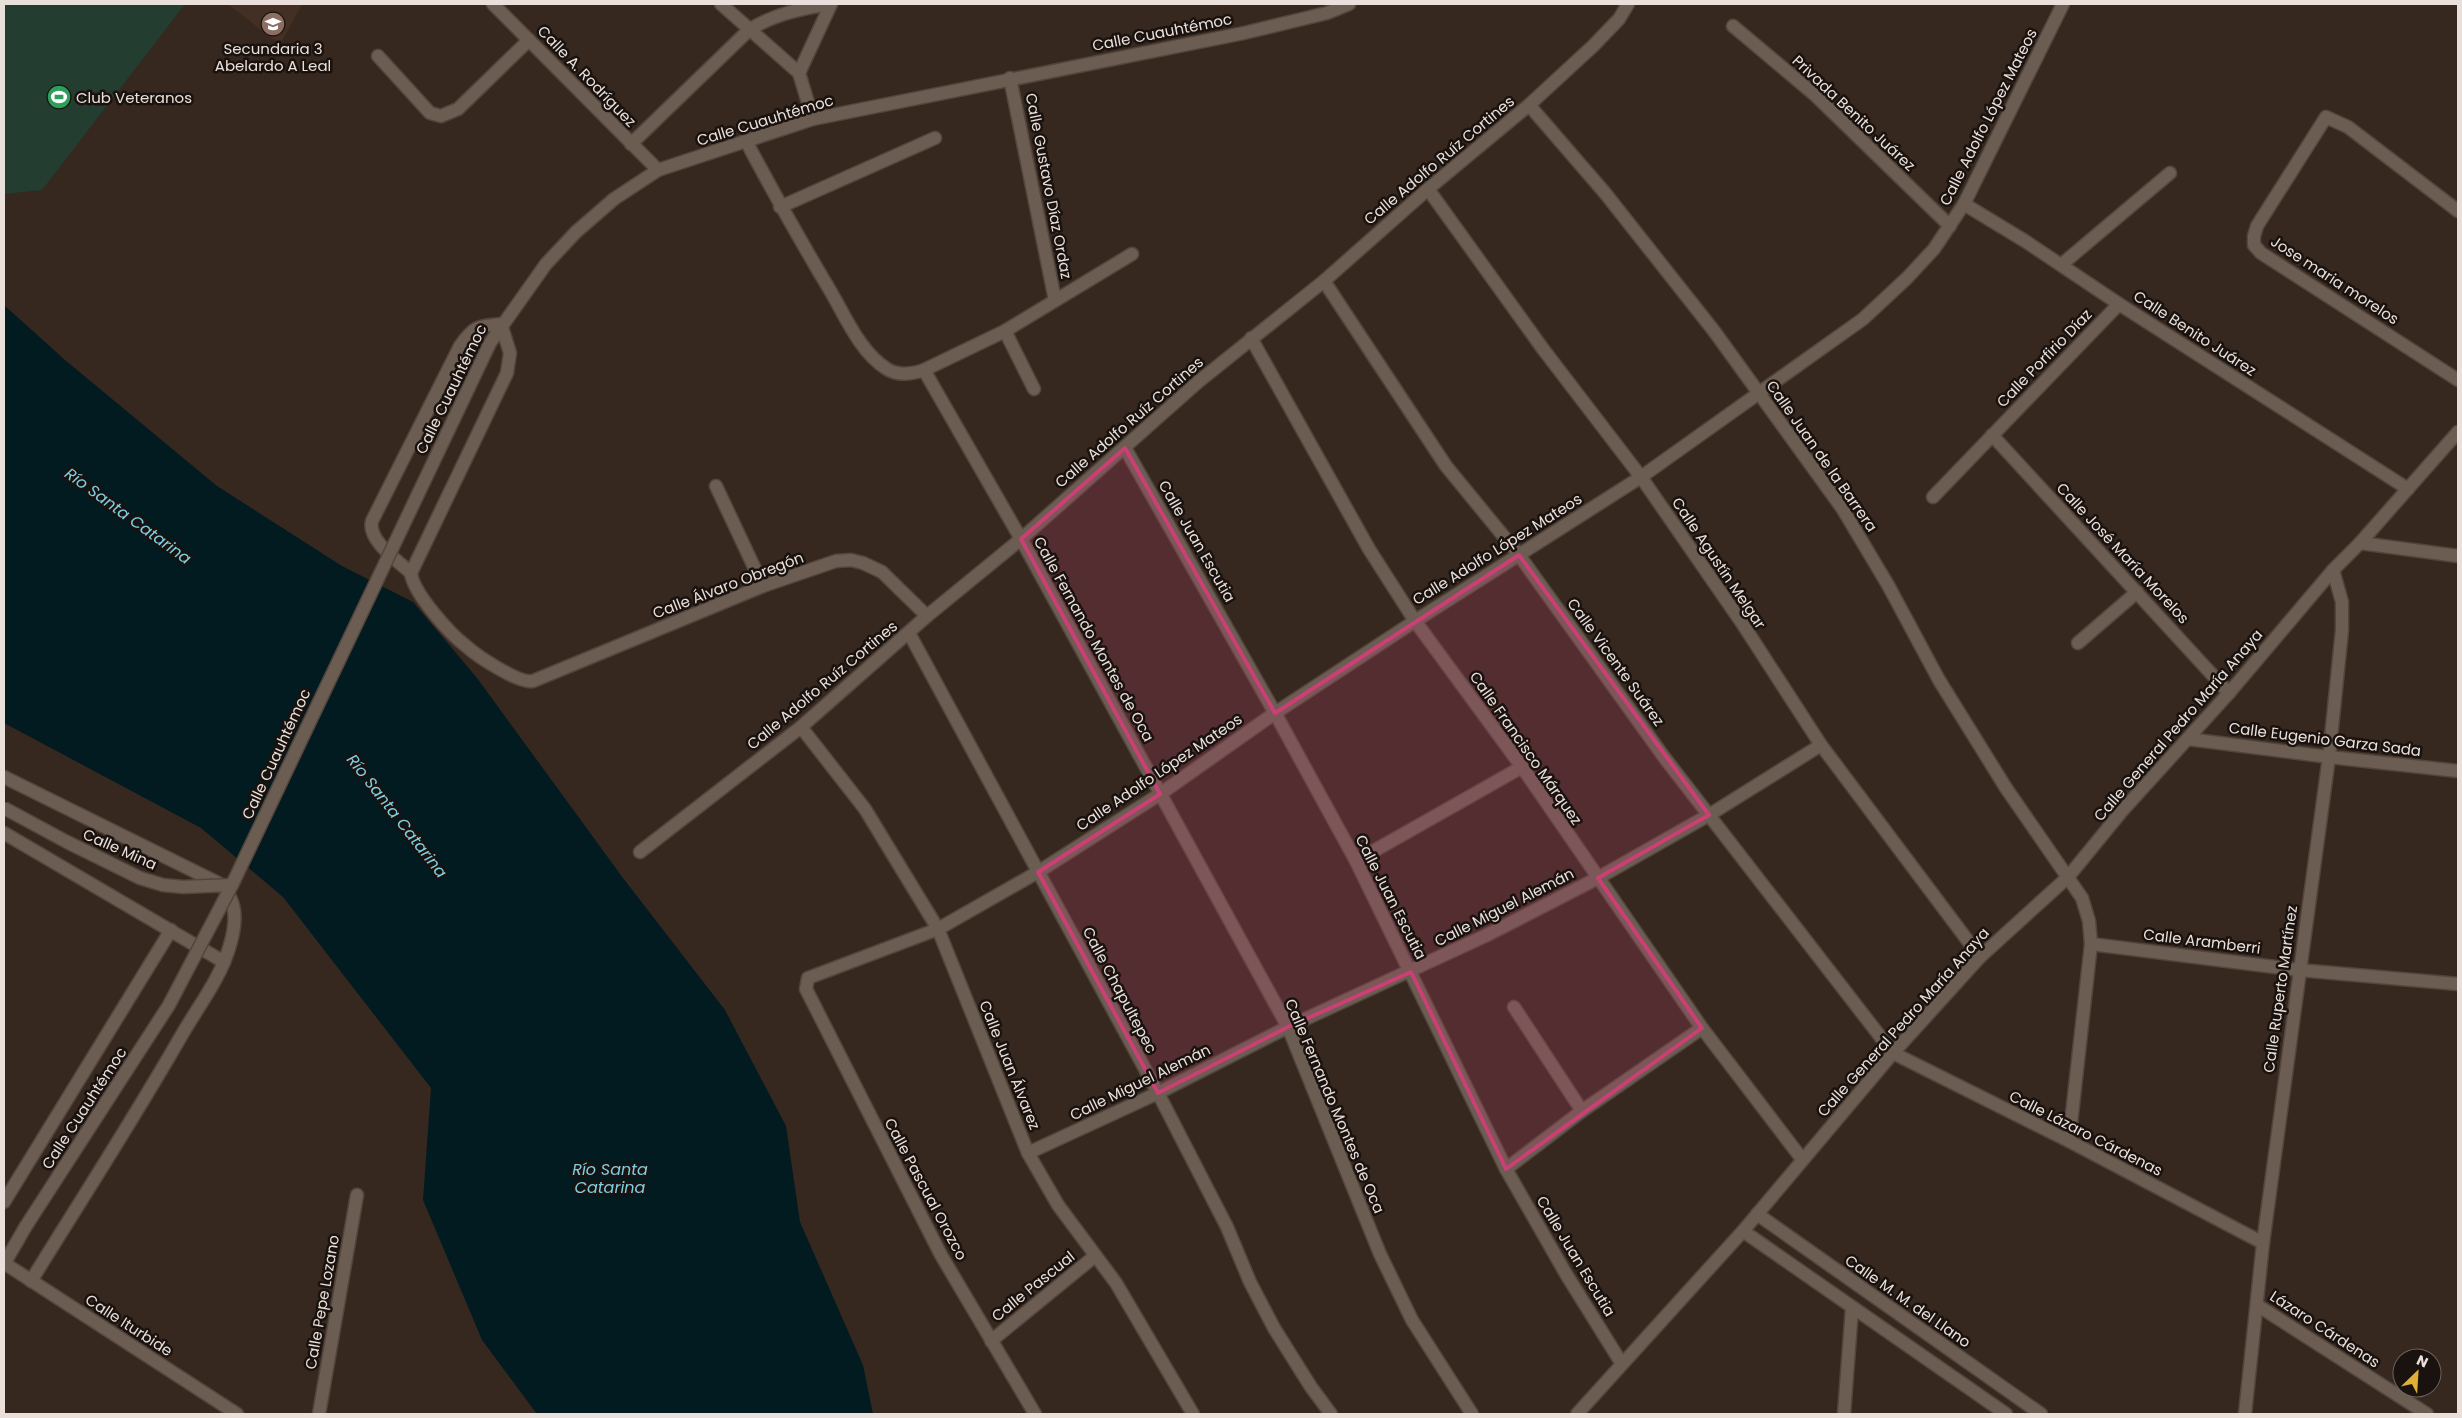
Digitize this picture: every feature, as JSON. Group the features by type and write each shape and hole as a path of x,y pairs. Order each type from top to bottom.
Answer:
{"street":[{"name":"Calle A. Rodríguez","path":"493,4 658,170"},
{"path":"721,4 799,73 813,118"},
{"path":"631,144 749,30 764,20 832,4"},
{"path":"799,73 832,4"},
{"name":"Calle Cuauhtémoc","path":"4,1263 169,1005 232,885 490,343 501,324 546,264 576,232 614,199 658,170 813,118 1010,78 1244,34 1326,13 1349,4"},
{"name":"Calle Adolfo Ruíz Cortines","path":"640,852 801,727 909,632 1021,539 1198,382 1324,281 1428,189 1529,105 1593,46 1619,18 1628,4"},
{"name":"Calle Adolfo López Mateos","path":"812,975 938,929 1038,872 1160,794 1275,713 1414,620 1641,477 1863,319 1907,278 1950,226 1964,204 2063,4"},
{"name":"Privada Benito Juárez","path":"1733,26 1815,96 1950,226"},
{"path":"378,56 430,113 441,116 458,109 529,40"},
{"name":"Calle Gustavo Díaz Ordaz","path":"1010,78 1055,300"},
{"name":"Calle Juan de la Barrera","path":"1529,105 1606,193 1714,331 1842,508 1888,585 1939,680 2006,788 2082,898 2089,920 2090,944 2069,1141"},
{"name":"Jose maria morelos","path":"2458,211 2348,127 2326,117 2258,226 2254,236 2254,245 2262,253 2458,380"},
{"path":"780,207 935,138"},
{"path":"746,141 780,207 856,335 872,357 888,370 899,373 910,374 924,370"},
{"path":"2061,265 2170,173"},
{"name":"Calle Agustín Melgar","path":"1428,189 1543,349 1641,477 1742,623 1821,745 1980,957"},
{"name":"Calle Benito Juárez","path":"1964,204 2408,489"},
{"name":"Calle Gustavo Díaz Ordaz","path":"924,370 1005,331 1132,254"},
{"name":"Calle Vicente Suárez","path":"1324,281 1446,466 1519,555 1659,749 1894,1053"},
{"name":"Calle Porfirio Díaz","path":"1933,497 2119,304"},
{"path":"501,324 510,353 507,374 411,573 374,537 370,528 372,521 460,346 470,331 479,326 501,324"},
{"path":"1005,331 1034,389"},
{"name":"Calle Francisco Márquez","path":"1251,338 1369,549 1414,620 1522,767 1702,1028 1802,1159"},
{"name":"Calle Fernando Montes de Oca","path":"924,370 1021,539 1288,1027 1380,1254 1412,1320 1472,1414"},
{"name":"Calle General Pedro María Anaya","path":"1577,1414 1743,1231 1802,1159 1980,957 2068,877 2122,811 2229,693 2333,570 2360,543 2458,432"},
{"name":"Calle José María Morelos","path":"1992,435 2229,693"},
{"name":"Calle Juan Escutia","path":"1125,448 1275,713 1356,862 1506,1168 1566,1274 1622,1364"},
{"path":"716,486 763,586"},
{"path":"2360,543 2458,556"},
{"name":"Calle Álvaro Obregón","path":"411,573 420,594 465,646 518,679 529,682 763,586 836,561 852,560 882,572 928,616"},
{"name":"Calle Ruperto Martínez","path":"2246,1414 2262,1243 2329,758 2342,630 2342,602 2333,570"},
{"path":"2078,643 2137,592"},
{"name":"Calle Chapultepec","path":"909,632 1158,1094 1227,1227 1250,1282 1274,1328 1311,1387 1331,1414"},
{"name":"Calle Juan Álvarez","path":"801,727 865,808 938,929 1028,1153 1058,1205 1116,1283 1193,1414"},
{"name":"Calle Eugenio Garza Sada","path":"2188,739 2329,758 2458,771"},
{"name":"Calle Miguel Alemán","path":"1028,1153 1158,1094 1288,1027 1411,972 1598,878 1709,815 1821,745"},
{"path":"1356,862 1522,767"},
{"path":"4,777 194,870 224,888 231,896 235,916 231,943 224,962 165,1065 31,1281"},
{"name":"Calle Mina","path":"4,808 140,878 163,885 183,887 232,885"},
{"path":"4,833 224,962"},
{"path":"4,1202 171,930"},
{"name":"Calle Aramberri","path":"2090,944 2299,970 2458,984"},
{"name":"Calle Pascual Orozco","path":"812,975 805,985 806,989 941,1255 1035,1414"},
{"path":"1514,1007 1582,1111"},
{"path":"1506,1168 1582,1111 1702,1028"},
{"name":"Calle Lázaro Cárdenas","path":"1894,1053 2069,1141 2262,1243"},
{"name":"Calle Pepe Lozano","path":"319,1414 357,1195"},
{"name":"Calle M. M. del Llano","path":"1757,1214 2041,1414"},
{"path":"1743,1231 2006,1414"},
{"name":"Calle Pascual","path":"991,1341 1095,1256"},
{"name":"Calle Iturbide","path":"4,1263 237,1414"},
{"name":"Lázaro Cárdenas","path":"2257,1304 2427,1414"},
{"path":"1844,1414 1852,1308"}],"highlighted area":[{"path":"1125,448 1275,713 1519,555 1709,815 1598,878 1702,1028 1506,1169 1411,972 1288,1027 1158,1093 1038,872 1160,794 1021,539"}],"shaded area":[{"name":"Secundaria 3 Abelardo A Leal","path":"228,4 302,4 280,45"}],"green space":[{"name":"Club Veteranos","path":"4,4 185,4 42,190 4,194"}],"water":[{"name":"Río Santa Catarina","path":"4,305 65,360 217,486 342,566 413,602 477,678 623,878 725,1010 786,1126 800,1222 863,1365 873,1414 537,1414 482,1340 423,1200 431,1088 283,897 201,828 4,723"}],"place":[{"name":"Secundaria 3 Abelardo A Leal","path":"273,24"},
{"name":"Club Veteranos","path":"59,97"}]}
